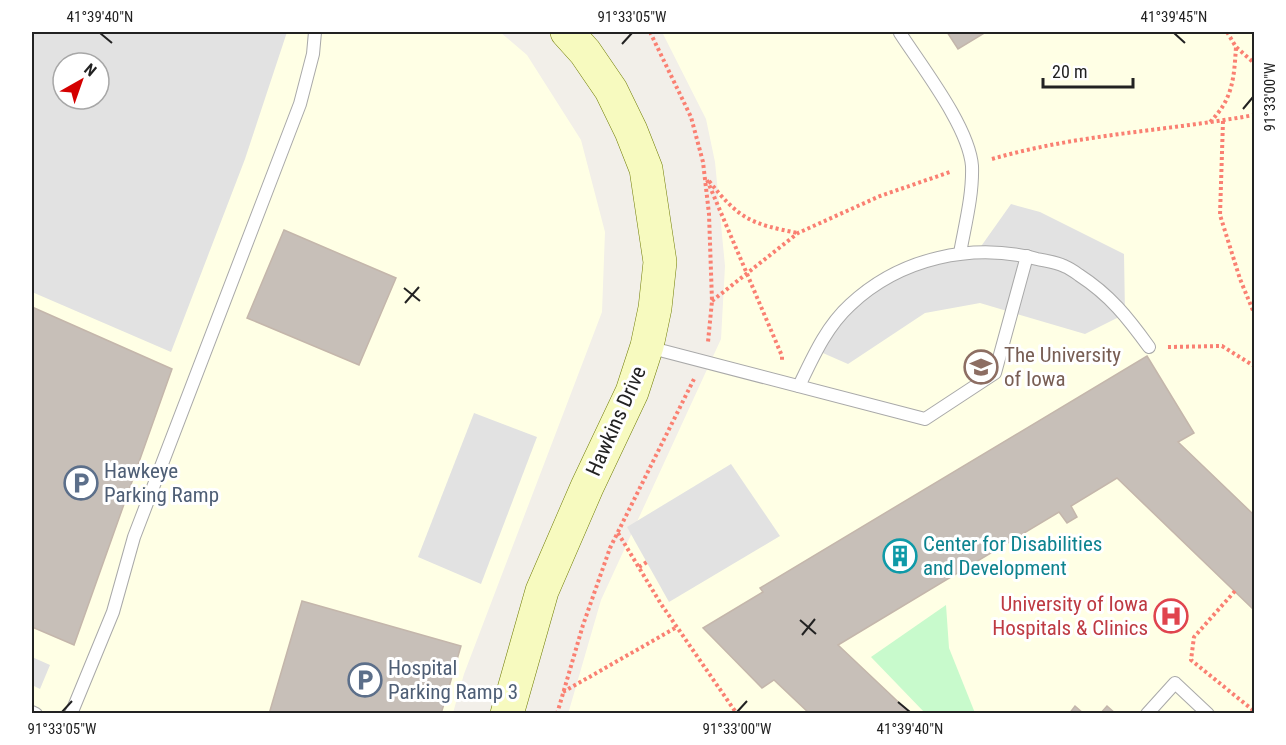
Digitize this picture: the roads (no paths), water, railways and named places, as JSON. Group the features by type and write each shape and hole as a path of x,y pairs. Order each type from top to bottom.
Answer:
{"street":[{"name":"Hawkins Drive","path":"507,714 542,591 587,487 632,392 647,346 655,308 660,262 646,169 631,131 611,90 585,52 567,32"}],"lane":[{"path":"71,714 113,612 134,537 300,104 313,54 315,32"},
{"path":"900,33 958,123 967,143 972,166 970,200 960,253"},
{"path":"799,386 822,338 850,305 881,282 920,263 960,253 996,251 1065,266 1097,287 1125,314 1149,347"},
{"path":"647,346 926,419 994,373 1027,256"},
{"path":"1147,714 1175,683 1208,714"},
{"path":"32,712 36,714"}],"place":[{"name":"The University of Iowa","path":"981,367"},
{"name":"Hawkeye Parking Ramp","path":"81,483"},
{"name":"Center for Disabilities and Development","path":"900,556"},
{"name":"University of Iowa Hospitals & Clinics","path":"1171,616"},
{"name":"Hospital Parking Ramp 3","path":"365,680"}]}
